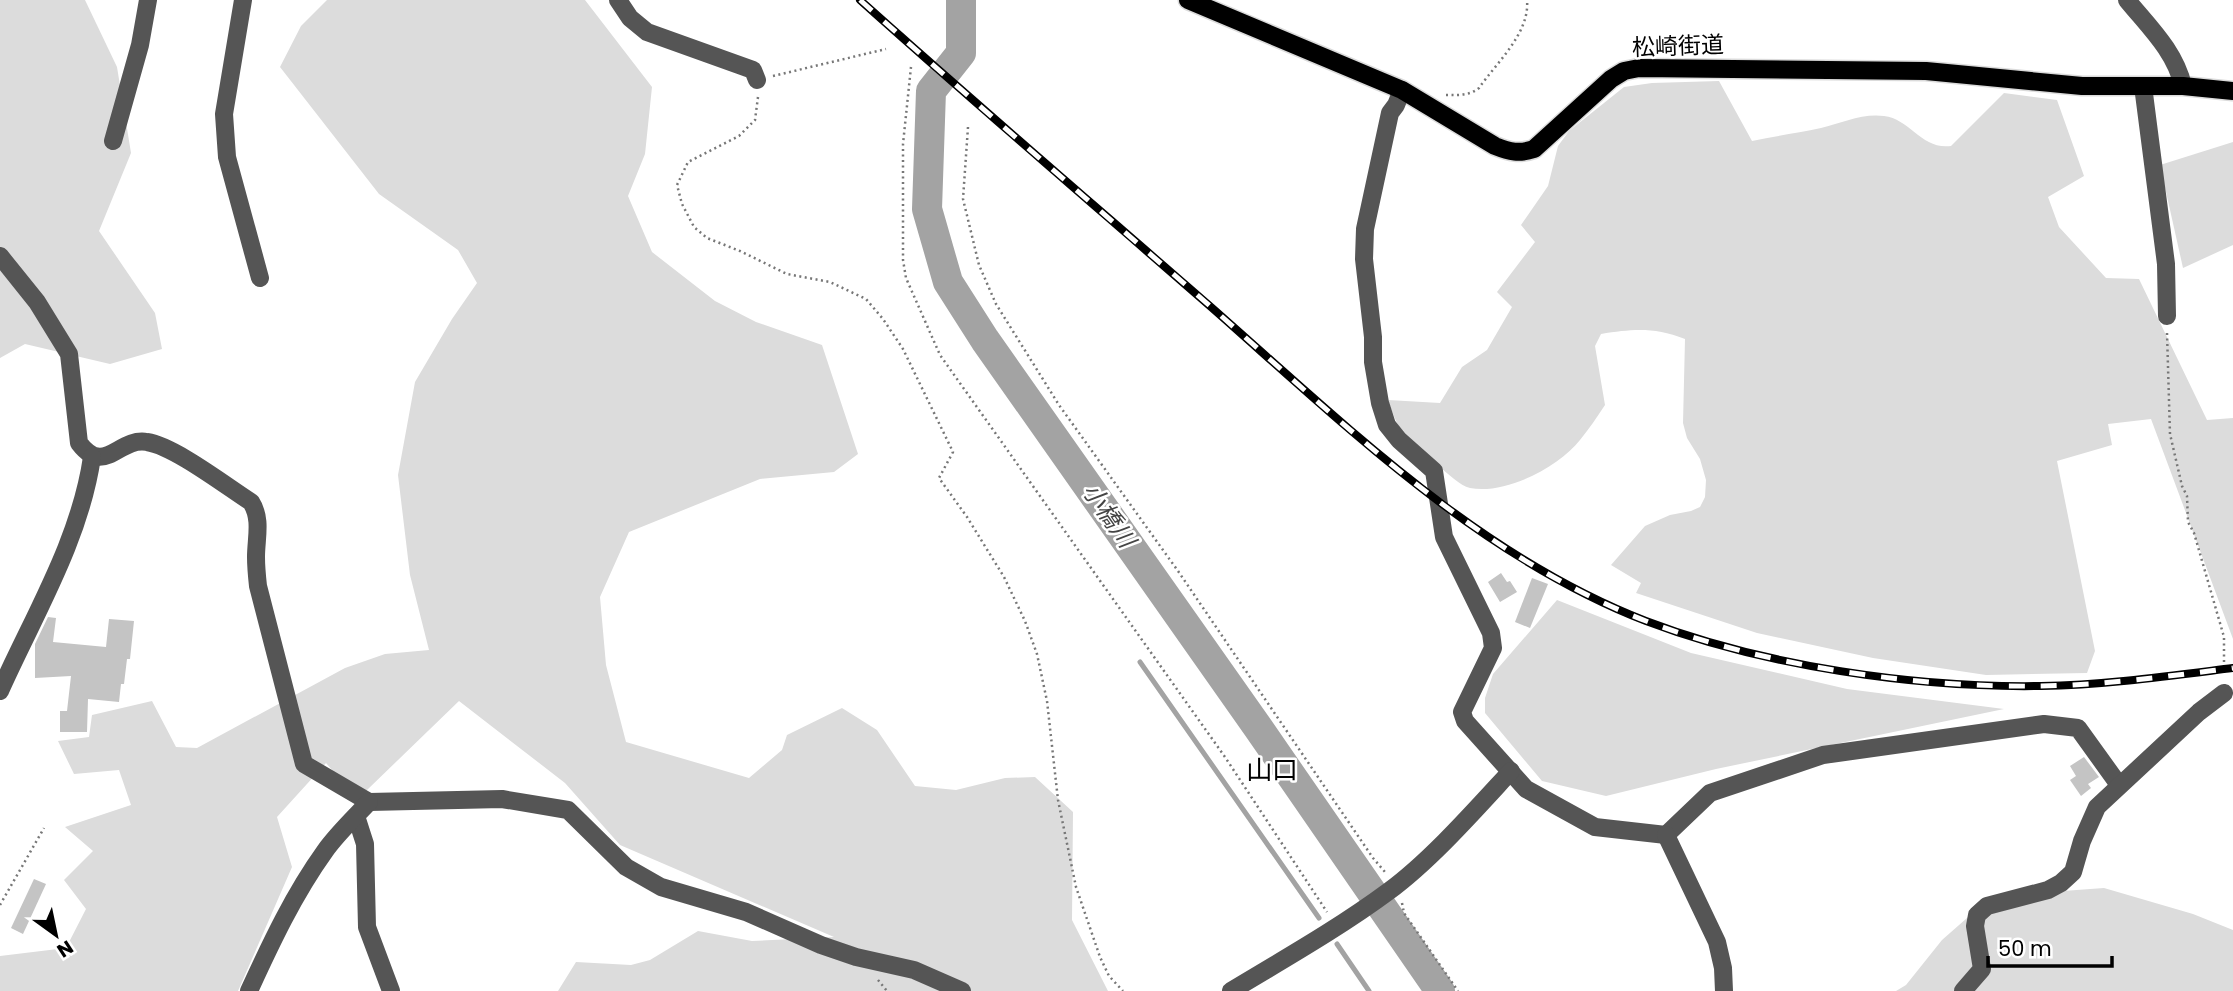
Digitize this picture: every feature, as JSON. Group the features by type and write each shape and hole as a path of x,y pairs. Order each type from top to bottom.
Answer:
{"main road":[{"name":"松崎街道","path":"1188,0 1402,90 1511,153 1523,153 1544,141 1611,79 1625,71 1639,68 1926,71 2082,86 2183,86 2233,91"}],"street":[{"path":"113,141 140,45 148,0"},
{"path":"243,0 224,114 227,157 260,278"},
{"path":"618,0 630,18 647,32 753,70 757,80"},
{"path":"2127,0 2166,48 2175,62 2183,86"},
{"path":"2143,86 2166,264 2167,316"},
{"path":"1402,90 1390,113 1366,229 1364,259 1373,337 1373,362 1387,425 1399,440 1434,471 1444,537 1491,633 1493,648 1462,712 1465,721 1526,789 1595,827 1666,835"},
{"path":"3,266 37,302 69,354 79,443 92,457 102,458 139,442 147,442 198,467 251,502 256,510 258,586 304,764 369,802 502,799 568,810 626,867 661,887 746,912 856,957 914,970 962,991"},
{"path":"0,691 67,547 88,486 92,457"},
{"path":"1963,991 1982,969 1975,926 1977,915 1987,905 2048,890 2061,883 2073,872 2082,841 2097,807 2224,692"},
{"path":"1666,835 1710,793 1823,755 2044,724 2078,728 2119,785"},
{"path":"1231,991 1340,925 1394,887 1511,771"},
{"path":"249,991 294,899 326,849 369,802"},
{"path":"356,816 365,844 367,928 391,991"},
{"path":"1666,835 1717,942 1724,991"}],"path":[{"path":"1423,102 1445,95 1474,92 1479,88 1523,27 1528,13 1527,0"},
{"path":"886,49 757,80 759,96 755,120 739,136 688,162 677,185 682,204 694,227 707,238 787,274 831,282 866,299 903,349 953,452 939,478 1004,577 1037,654 1048,701 1058,800 1076,887 1100,957 1109,976 1124,991"},
{"path":"911,67 903,144 903,260 911,289 940,355 1225,757 1340,925"},
{"path":"968,127 963,198 979,265 996,304 1059,405 1178,571 1373,858 1394,887 1402,893 1404,913 1458,991"},
{"path":"2167,316 2170,434 2182,486 2187,496 2188,522 2194,533 2224,637 2224,692"},
{"path":"0,905 44,828"}],"shaded area":[{"path":"0,0 85,0 117,67 131,153 99,231 155,313 162,349 110,364 25,344 0,358"},
{"path":"327,0 585,0 652,87 645,154 628,196 652,252 715,301 756,322 822,345 858,454 834,472 760,479 629,532 600,597 606,665 626,742 749,778 782,750 787,735 842,708 877,730 915,786 956,790 1005,778 1035,777 1073,812 1072,920 1108,991 558,991 576,962 631,965 650,960 698,931 752,941 834,937 620,845 565,783 459,701 367,790 351,792 326,763 277,817 292,867 238,991 0,991 0,956 66,948 86,909 64,880 93,851 65,827 131,805 119,770 74,774 58,741 89,737 92,715 152,701 176,747 197,748 345,668 385,654 429,650 410,575 398,475 415,382 477,283 458,250 379,194 280,67 301,26"},
{"path":"1719,81 1752,141 1876,115 1893,118 1932,143 1951,146 2004,93 2057,100 2084,176 2048,197 2059,227 2106,278 2139,279 2207,420 2233,418 2233,639 2151,419 2108,424 2112,445 2057,461 2095,651 2087,673 1986,675 1873,658 1757,633 1636,593 1641,583 1611,565 1645,526 1670,515 1700,507 1705,497 1706,480 1700,459 1687,438 1683,423 1685,339 1674,335 1643,330 1601,334 1595,346 1605,405 1571,450 1545,469 1515,483 1484,489 1466,487 1428,459 1407,439 1388,400 1440,403 1462,367 1487,350 1512,307 1497,292 1535,242 1521,225 1548,186 1558,146 1569,131 1624,87 1652,83"},
{"path":"2233,142 2233,245 2183,268 2160,165"},
{"path":"1557,600 1691,653 1847,689 2004,709 1716,769 1606,796 1542,781 1485,713 1485,698 1493,674"},
{"path":"2104,888 2193,914 2233,930 2233,991 1896,991 1906,985 1942,940 1992,896"}],"building":[{"path":"1501,573 1517,592 1500,602 1488,582"},
{"path":"1532,578 1548,584 1530,628 1515,622"},
{"path":"48,617 56,618 53,642 106,647 109,619 134,621 130,659 127,659 119,702 88,699 87,732 60,732 60,711 67,711 71,676 35,678 35,644"},
{"path":"2084,757 2099,777 2088,784 2091,788 2081,796 2070,780 2076,776 2070,766"},
{"path":"34,879 46,884 23,934 11,928"}],"waterway":[{"name":"小橋川","path":"961,0 961,53 931,91 927,209 948,282 985,340 1440,991"},
{"path":"1140,662 1319,918"},
{"path":"1337,944 1369,991"}],"railway":[{"path":"860,0 1415,484 1526,561 1585,594 1646,621 1692,637 1790,662 1892,678 1993,686 2041,686 2113,682 2233,668"}],"district":[{"name":"山口","path":"1272,770"}]}
